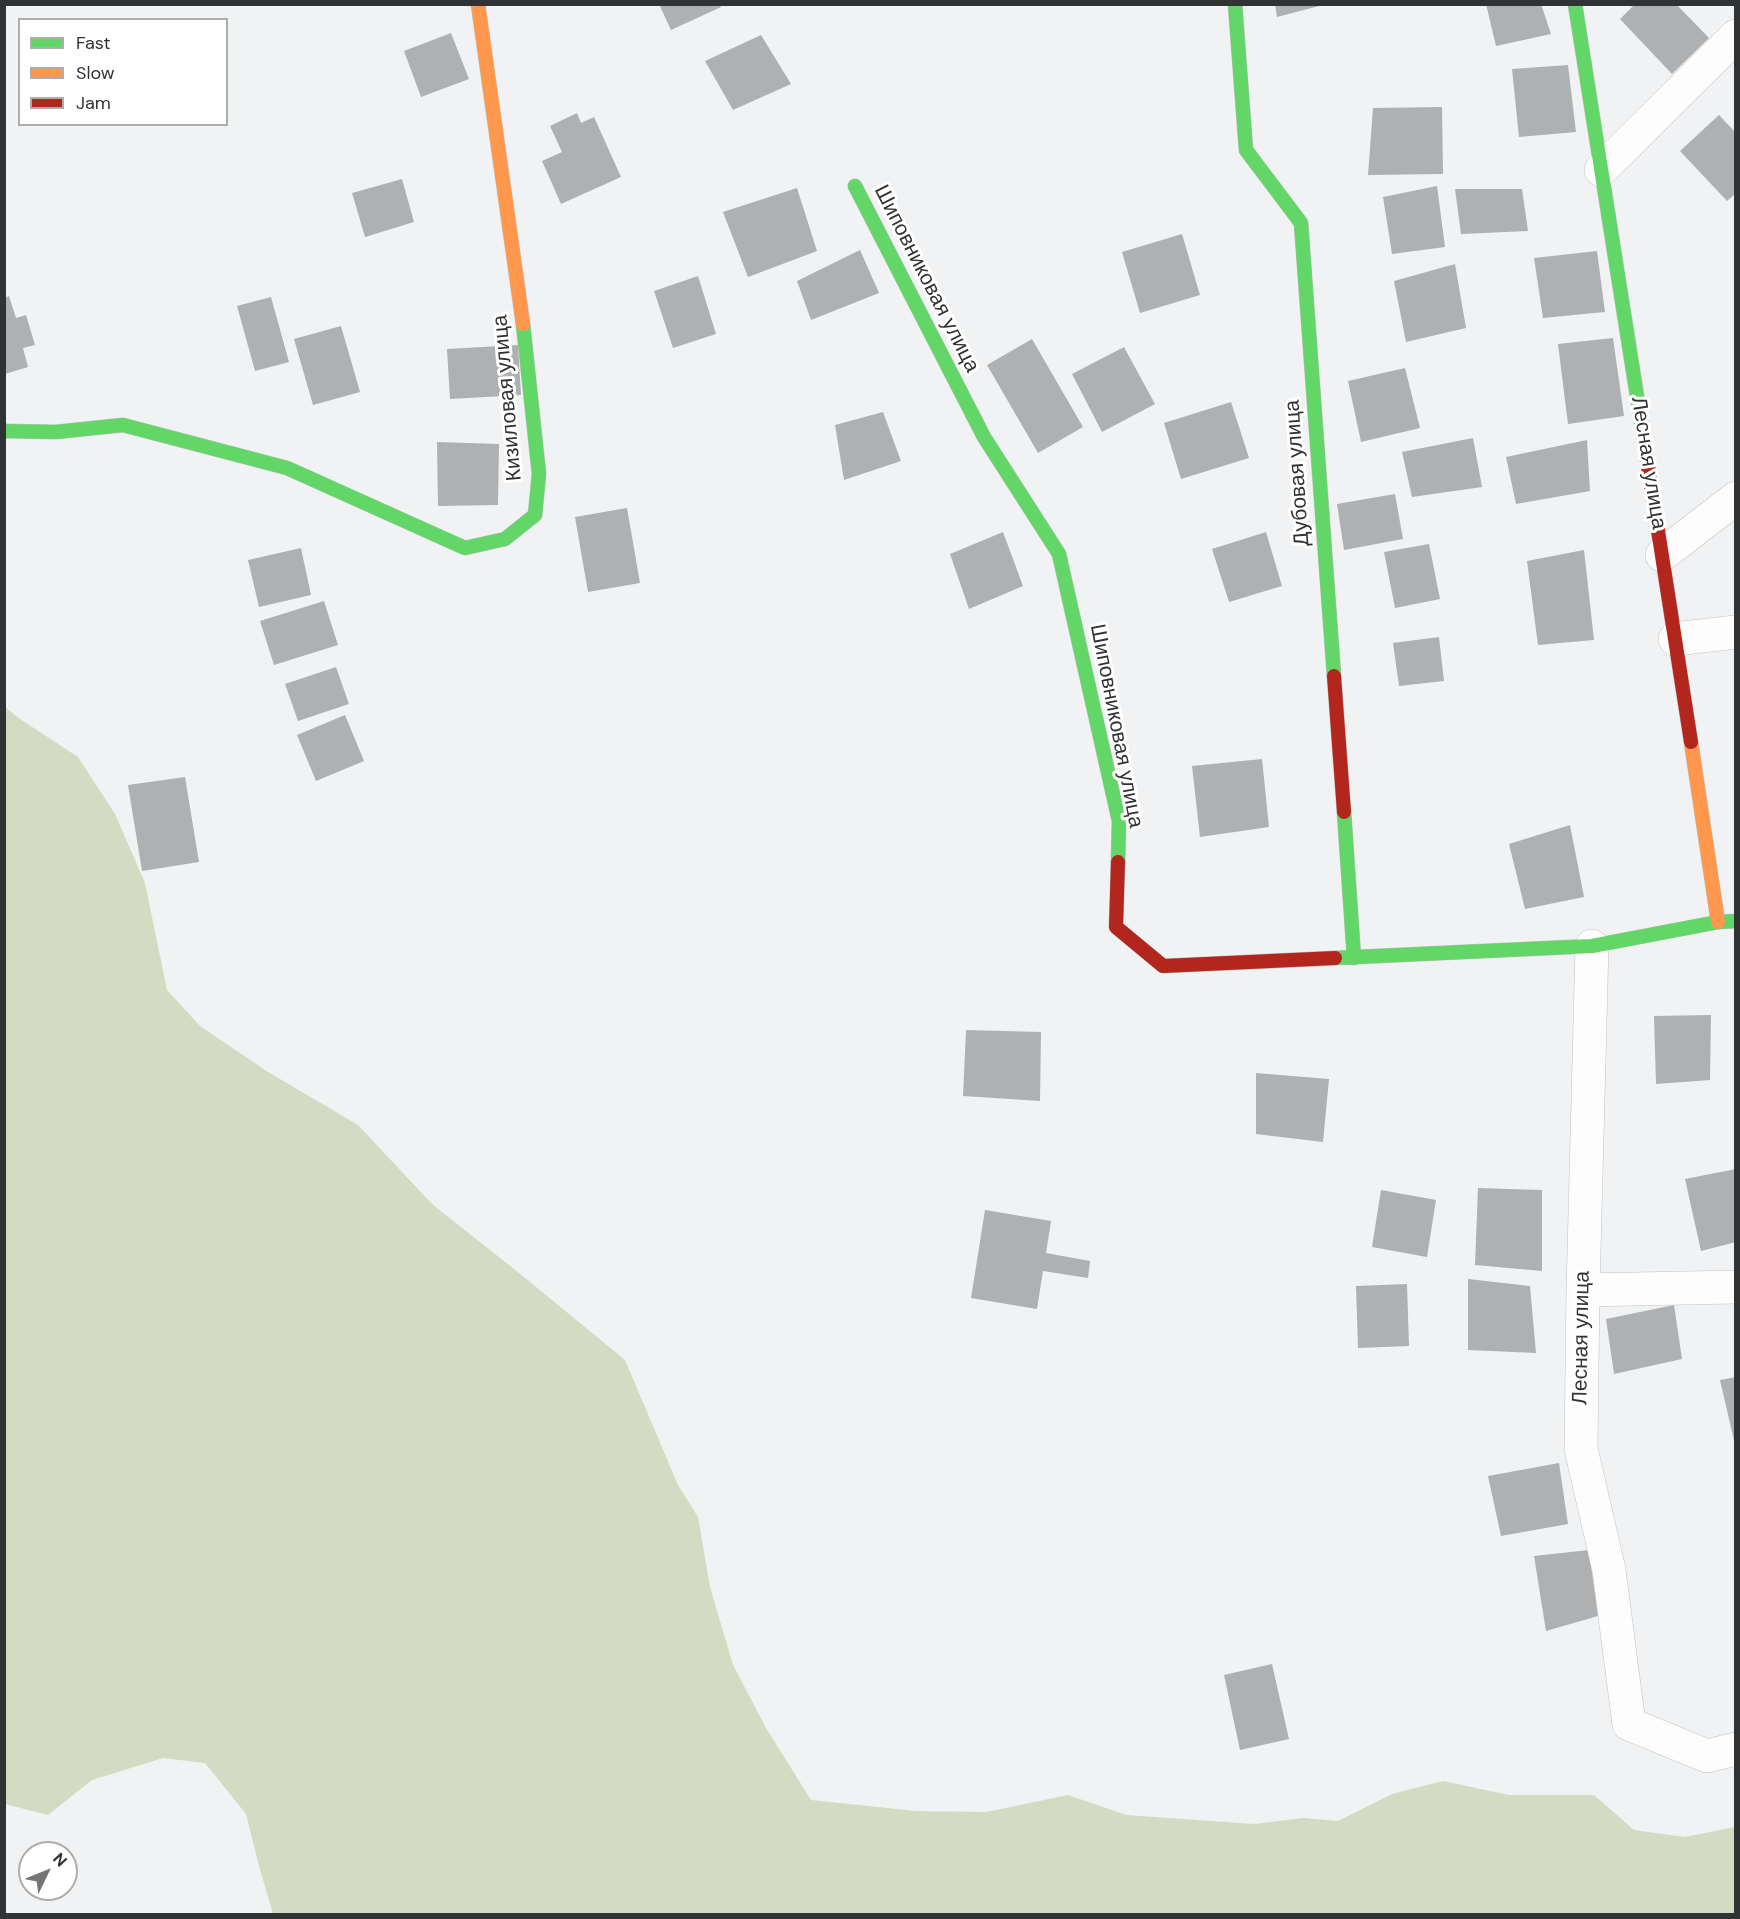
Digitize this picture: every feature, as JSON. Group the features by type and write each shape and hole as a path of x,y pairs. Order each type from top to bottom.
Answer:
{"street":[{"name":"Кизиловая улица","path":"4,431 56,432 123,425 287,468 465,548 505,539 535,515 539,474 519,289 478,4"},
{"name":"Дубовая улица","path":"1235,4 1246,150 1301,223 1353,958"},
{"name":"Лесная улица","path":"1575,4 1718,922"},
{"path":"1601,170 1736,36"},
{"name":"Шиповниковая улица","path":"855,186 984,437 1059,554 1119,821 1116,927 1162,966 1592,946 1718,922 1736,921"},
{"path":"1662,555 1736,498"},
{"path":"1675,639 1736,632"},
{"name":"Лесная улица","path":"1592,946 1582,1290 1581,1449 1609,1570 1629,1724 1707,1756 1736,1749"},
{"path":"1582,1290 1736,1287"}],"green space":[{"path":"4,706 78,757 115,814 145,883 167,990 200,1026 268,1072 358,1125 432,1204 625,1360 678,1485 698,1517 710,1587 733,1665 766,1728 811,1800 916,1811 986,1812 1068,1795 1126,1815 1254,1824 1303,1818 1338,1821 1392,1794 1443,1781 1509,1795 1594,1795 1634,1830 1685,1837 1735,1827 1735,1914 273,1914 246,1814 205,1763 163,1758 92,1780 48,1815 5,1804"}],"building":[{"path":"659,4 720,4 721,7 671,30"},
{"path":"1275,4 1323,4 1323,5 1277,17"},
{"path":"1486,4 1541,4 1551,34 1496,46"},
{"path":"1635,4 1676,4 1709,38 1672,74 1620,19"},
{"path":"451,33 469,79 421,97 404,51"},
{"path":"761,35 791,84 733,110 705,61"},
{"path":"1568,65 1576,132 1519,137 1512,69"},
{"path":"1442,107 1443,174 1368,175 1373,108"},
{"path":"577,113 581,123 594,117 621,177 561,204 542,161 562,152 550,126"},
{"path":"1719,115 1736,133 1736,193 1727,201 1680,151"},
{"path":"402,179 414,222 365,237 352,193"},
{"path":"1437,186 1445,247 1392,254 1383,197"},
{"path":"797,188 817,251 748,277 723,212"},
{"path":"1455,189 1522,189 1528,231 1461,234"},
{"path":"1182,234 1200,295 1140,313 1122,252"},
{"path":"860,250 879,293 811,320 797,281"},
{"path":"1597,251 1605,312 1543,318 1534,258"},
{"path":"1455,264 1466,328 1406,342 1394,281"},
{"path":"698,276 716,334 673,348 654,291"},
{"path":"9,296 16,318 26,315 35,345 23,348 28,367 5,374 5,298"},
{"path":"271,297 289,362 255,371 237,306"},
{"path":"341,326 360,392 313,405 294,339"},
{"path":"1613,338 1624,416 1568,424 1558,344"},
{"path":"1032,339 1083,427 1038,453 987,365"},
{"path":"518,345 521,395 450,399 447,349"},
{"path":"1124,347 1155,404 1102,432 1072,374"},
{"path":"1405,368 1420,428 1361,442 1348,381"},
{"path":"1231,402 1249,458 1181,479 1164,423"},
{"path":"883,412 901,461 844,480 835,425"},
{"path":"1473,438 1482,487 1412,497 1402,452"},
{"path":"1587,440 1590,491 1516,504 1506,457"},
{"path":"437,442 499,444 498,505 438,506"},
{"path":"1395,494 1403,539 1344,550 1337,504"},
{"path":"627,508 640,583 588,592 575,517"},
{"path":"1003,532 1023,586 969,609 950,554"},
{"path":"1266,532 1282,586 1229,602 1212,549"},
{"path":"1429,544 1440,599 1395,608 1384,552"},
{"path":"301,548 311,595 259,607 248,560"},
{"path":"1584,550 1594,640 1538,645 1527,561"},
{"path":"324,601 338,645 274,665 260,621"},
{"path":"1439,637 1444,681 1399,686 1393,643"},
{"path":"336,667 349,704 298,721 285,684"},
{"path":"345,715 364,761 316,781 297,735"},
{"path":"1262,759 1269,827 1200,837 1192,766"},
{"path":"185,777 199,862 142,871 128,785"},
{"path":"1570,825 1584,897 1525,909 1509,844"},
{"path":"1711,1015 1710,1080 1656,1084 1654,1016"},
{"path":"966,1030 1041,1032 1040,1101 963,1096"},
{"path":"1256,1073 1329,1079 1323,1142 1256,1134"},
{"path":"1736,1169 1736,1242 1701,1251 1685,1179"},
{"path":"1478,1188 1542,1190 1542,1271 1475,1265"},
{"path":"1381,1190 1436,1200 1427,1257 1372,1247"},
{"path":"985,1210 1051,1221 1046,1253 1090,1261 1088,1278 1043,1271 1037,1309 971,1298"},
{"path":"1468,1279 1530,1286 1536,1353 1468,1350"},
{"path":"1407,1284 1409,1346 1358,1348 1356,1286"},
{"path":"1674,1305 1682,1359 1614,1374 1606,1319"},
{"path":"1736,1377 1736,1445 1735,1445 1720,1380"},
{"path":"1559,1463 1568,1524 1501,1536 1488,1476"},
{"path":"1589,1550 1598,1616 1546,1631 1534,1556"},
{"path":"1272,1664 1289,1739 1240,1750 1224,1675"}],"traffic: fast":[{"path":"1235,4 1246,150 1301,223 1334,676"},
{"path":"1575,4 1643,434"},
{"path":"855,186 984,437 1059,554 1119,821 1118,862"},
{"path":"4,431 56,432 123,425 287,468 465,548 505,539 535,515 539,474 523,324"},
{"path":"1344,812 1354,958"},
{"path":"1335,958 1592,946 1718,922 1736,921"}],"traffic: slow":[{"path":"478,4 523,324"},
{"path":"1691,742 1718,922"}],"traffic: jam":[{"path":"1643,434 1691,742"},
{"path":"1334,676 1344,812"},
{"path":"1118,862 1116,927 1163,966 1335,958"}]}
